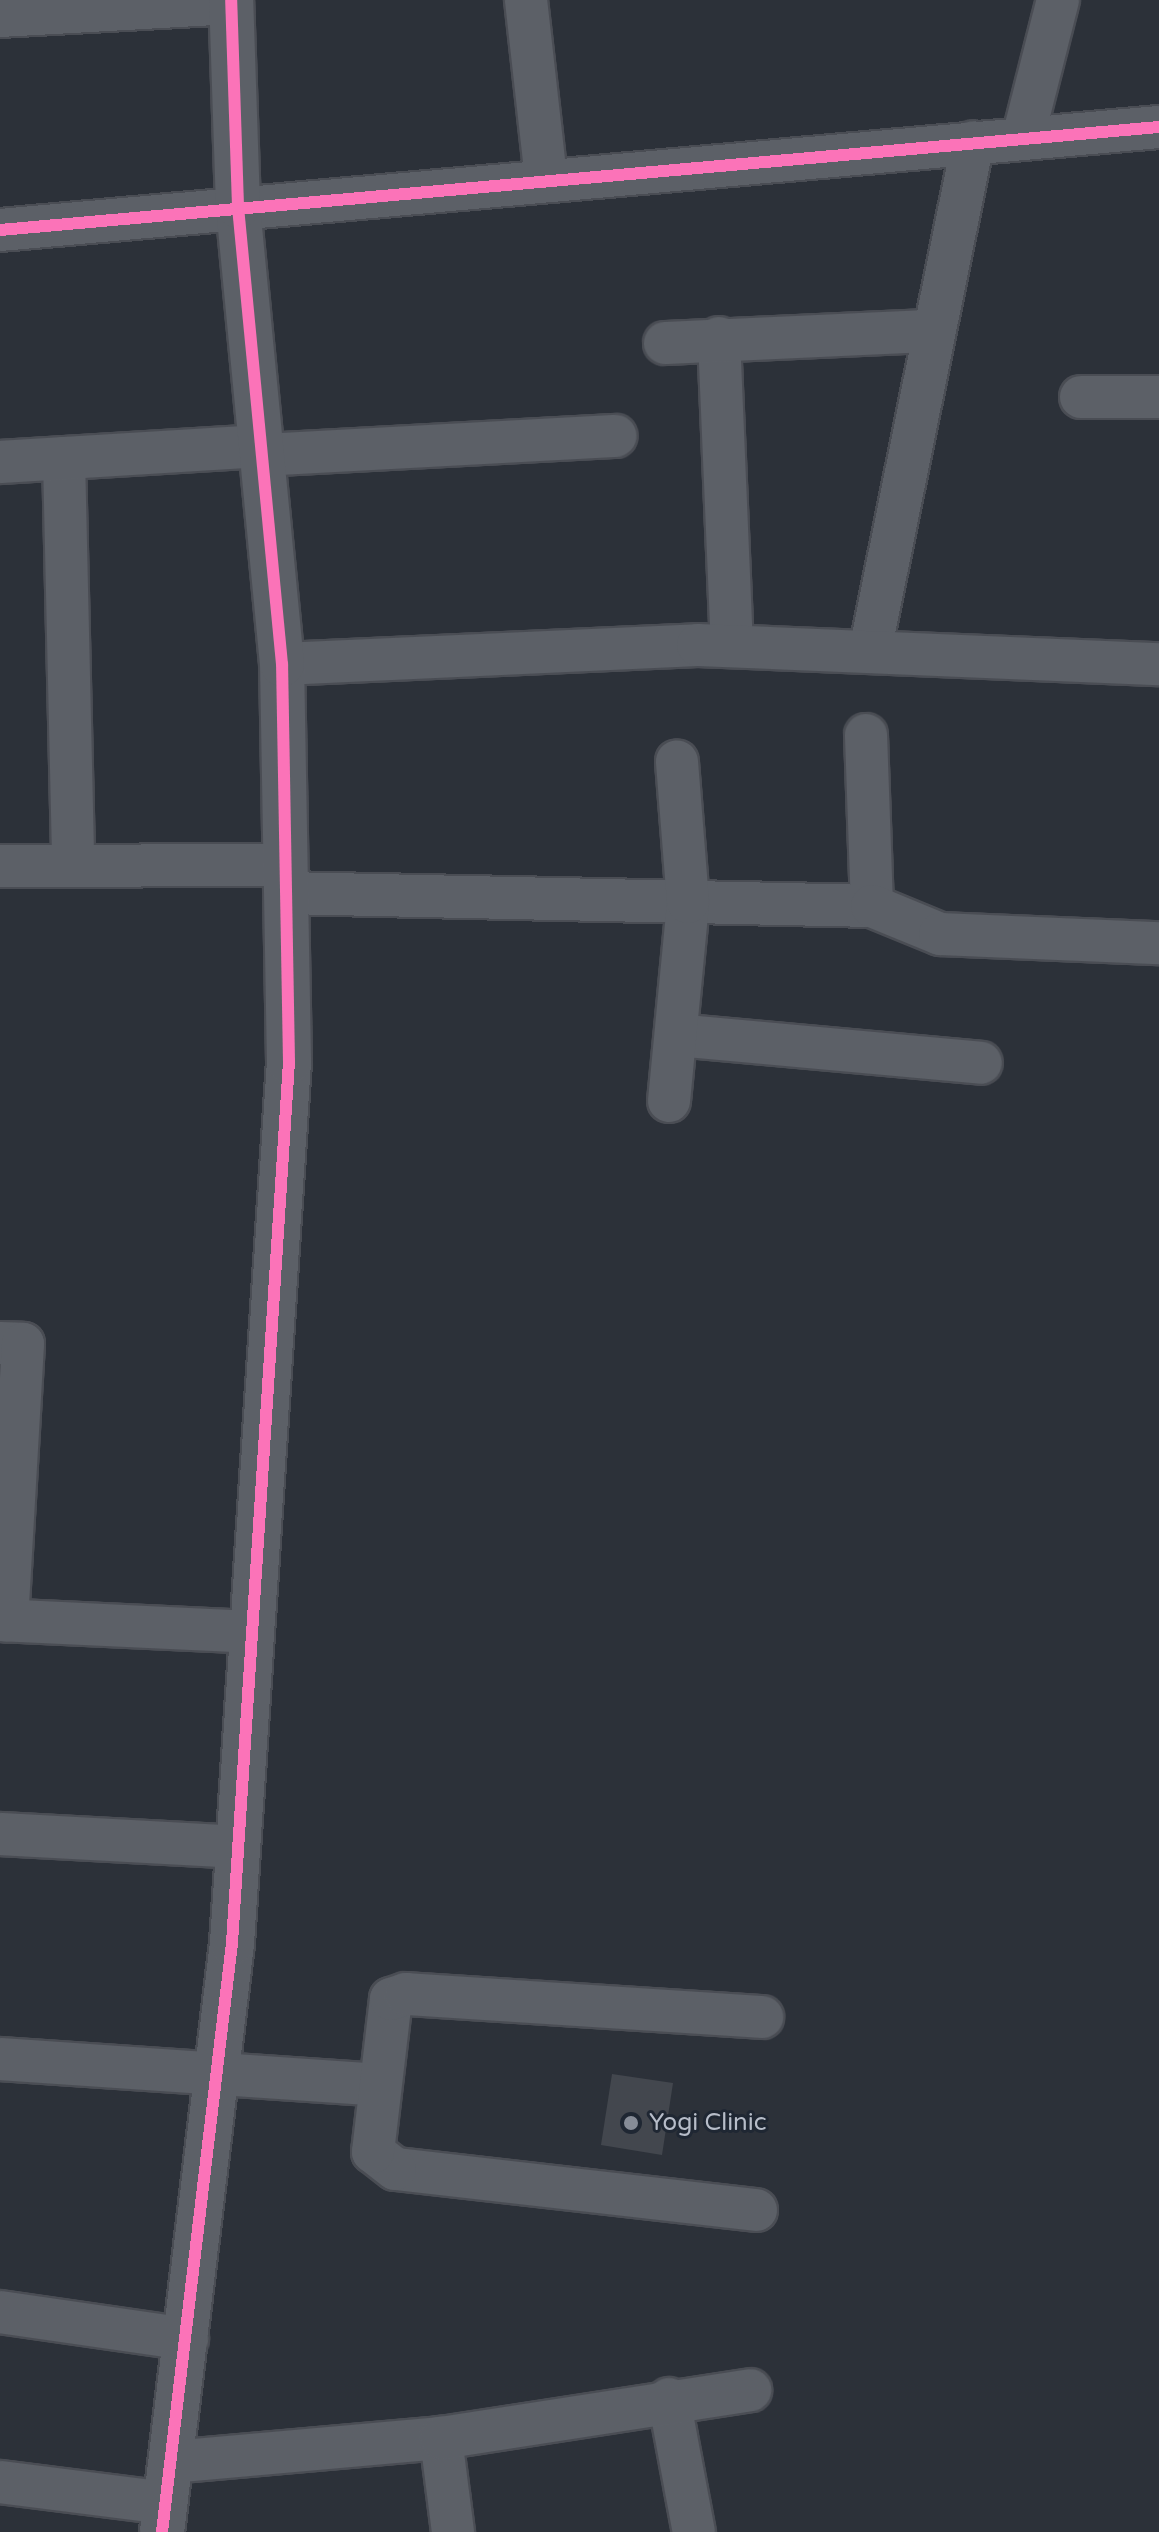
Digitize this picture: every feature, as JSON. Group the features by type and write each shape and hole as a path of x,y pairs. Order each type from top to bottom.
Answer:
{"street":[{"path":"526,0 546,178"},
{"path":"1023,138 1058,0"},
{"path":"0,16 231,2 238,206 282,664 289,1062 238,1847 217,2073 166,2499"},
{"path":"0,230 546,178 1159,127"},
{"path":"870,651 973,142"},
{"path":"665,343 719,338 934,331"},
{"path":"719,338 732,646"},
{"path":"1081,397 1159,397"},
{"path":"0,462 615,436"},
{"path":"64,458 73,865"},
{"path":"282,664 732,646 1159,664"},
{"path":"866,735 872,906"},
{"path":"669,1101 688,902 677,761"},
{"path":"0,866 73,865 688,902 872,906 940,934 1159,943"},
{"path":"676,1035 981,1063"},
{"path":"0,1343 23,1344 4,1620 252,1632"},
{"path":"0,1834 238,1847"},
{"path":"756,2210 381,2164 373,2152 385,2012 391,1999 406,1994 762,2017"},
{"path":"0,2059 377,2085"},
{"path":"0,2312 187,2339"},
{"path":"0,2482 166,2499 441,2438 669,2399 750,2390"},
{"path":"669,2399 694,2532"},
{"path":"441,2438 453,2532"}],"building":[{"path":"612,2074 673,2083 662,2155 601,2145"}],"cycle path":[{"path":"162,2532 232,1943 289,1062 282,664 238,206 231,0"},
{"path":"0,230 1159,127"}],"place":[{"name":"Yogi Clinic","path":"631,2123"}]}
